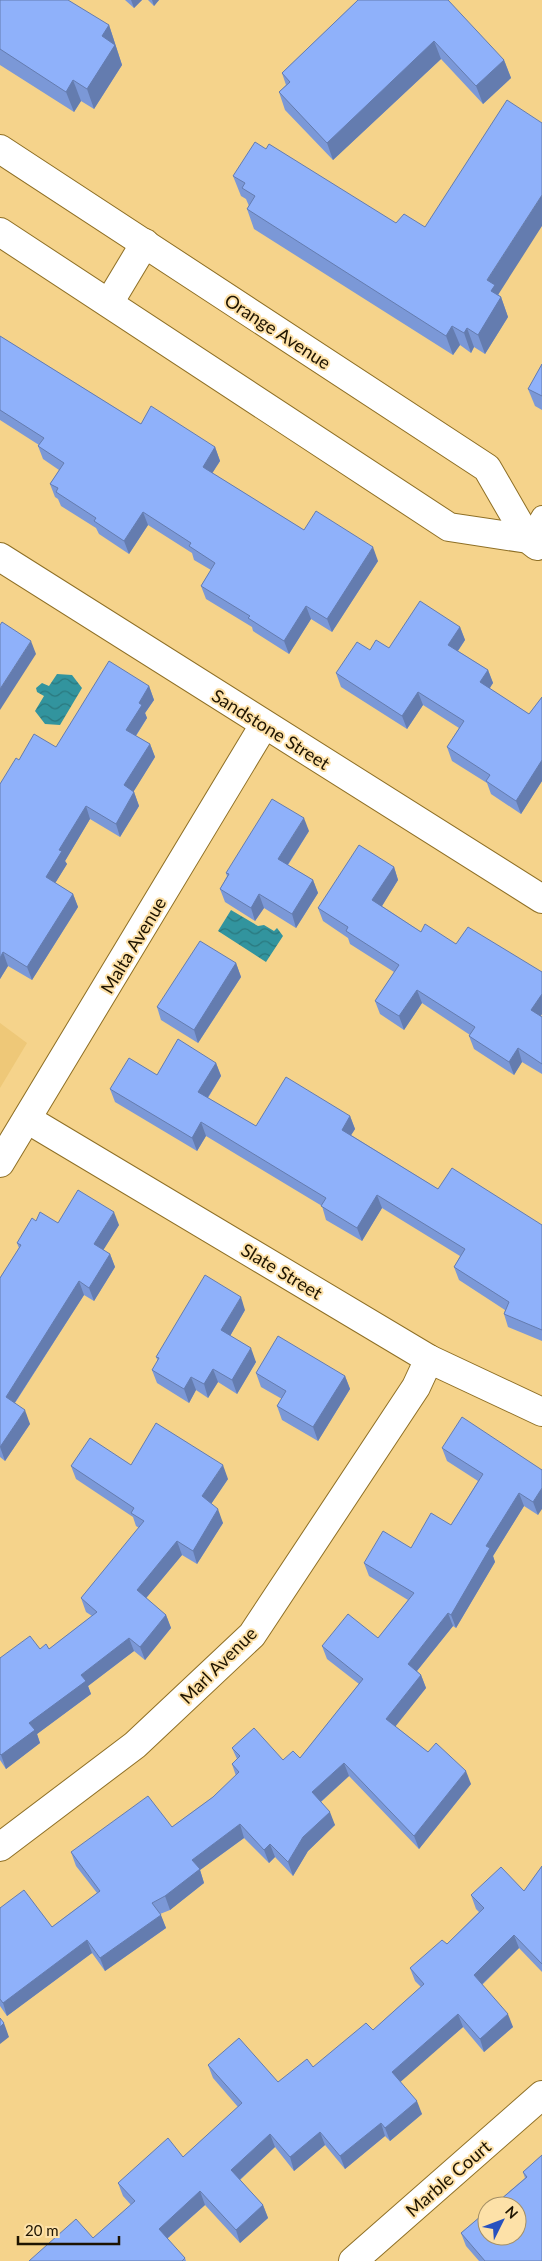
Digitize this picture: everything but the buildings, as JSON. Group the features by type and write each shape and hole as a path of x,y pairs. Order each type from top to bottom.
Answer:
{"street":[{"name":"Orange Avenue","path":"0,149 487,468 535,544"},
{"path":"0,232 449,527 535,544"},
{"path":"109,303 145,243"},
{"name":"Sandstone Street","path":"0,557 542,899"},
{"name":"Malta Avenue","path":"0,1163 264,725"},
{"name":"Slate Street","path":"27,1119 429,1359 542,1412"},
{"name":"Marl Avenue","path":"0,1847 135,1744 252,1635 416,1387 429,1359"},
{"name":"Marble Court","path":"353,2261 542,2095"}],"lane":[{"path":"535,544 542,516"}],"shaded area":[{"path":"0,1023 27,1043 0,1088"}],"water":[{"path":"57,674 72,675 82,688 60,725 45,724 35,711 44,696 37,692 36,688 42,683 49,686"},
{"path":"231,910 258,926 264,925 274,931 277,928 283,936 266,962 218,931"}]}
